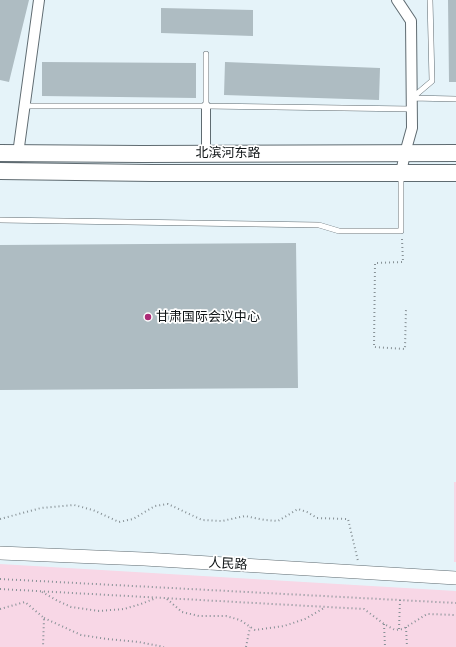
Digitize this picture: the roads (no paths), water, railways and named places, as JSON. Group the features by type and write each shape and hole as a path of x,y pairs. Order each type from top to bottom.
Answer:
{"main road":[{"name":"北滨河东路","path":"0,153 206,154 456,152"},
{"name":"北滨河东路","path":"0,171 152,173 456,173"}],"street":[{"path":"18,154 39,0"},
{"path":"397,0 411,21 412,128 401,173"},
{"path":"206,106 206,154"},
{"name":"人民路","path":"0,553 152,560 456,578"}],"lane":[{"path":"412,98 432,81 430,0"},
{"path":"206,54 206,106"},
{"path":"412,98 456,98"},
{"path":"24,106 206,106 412,109"},
{"path":"0,220 319,225 339,231 401,231 401,173"}],"place":[{"name":"甘肃国际会议中心","path":"148,317"}]}
